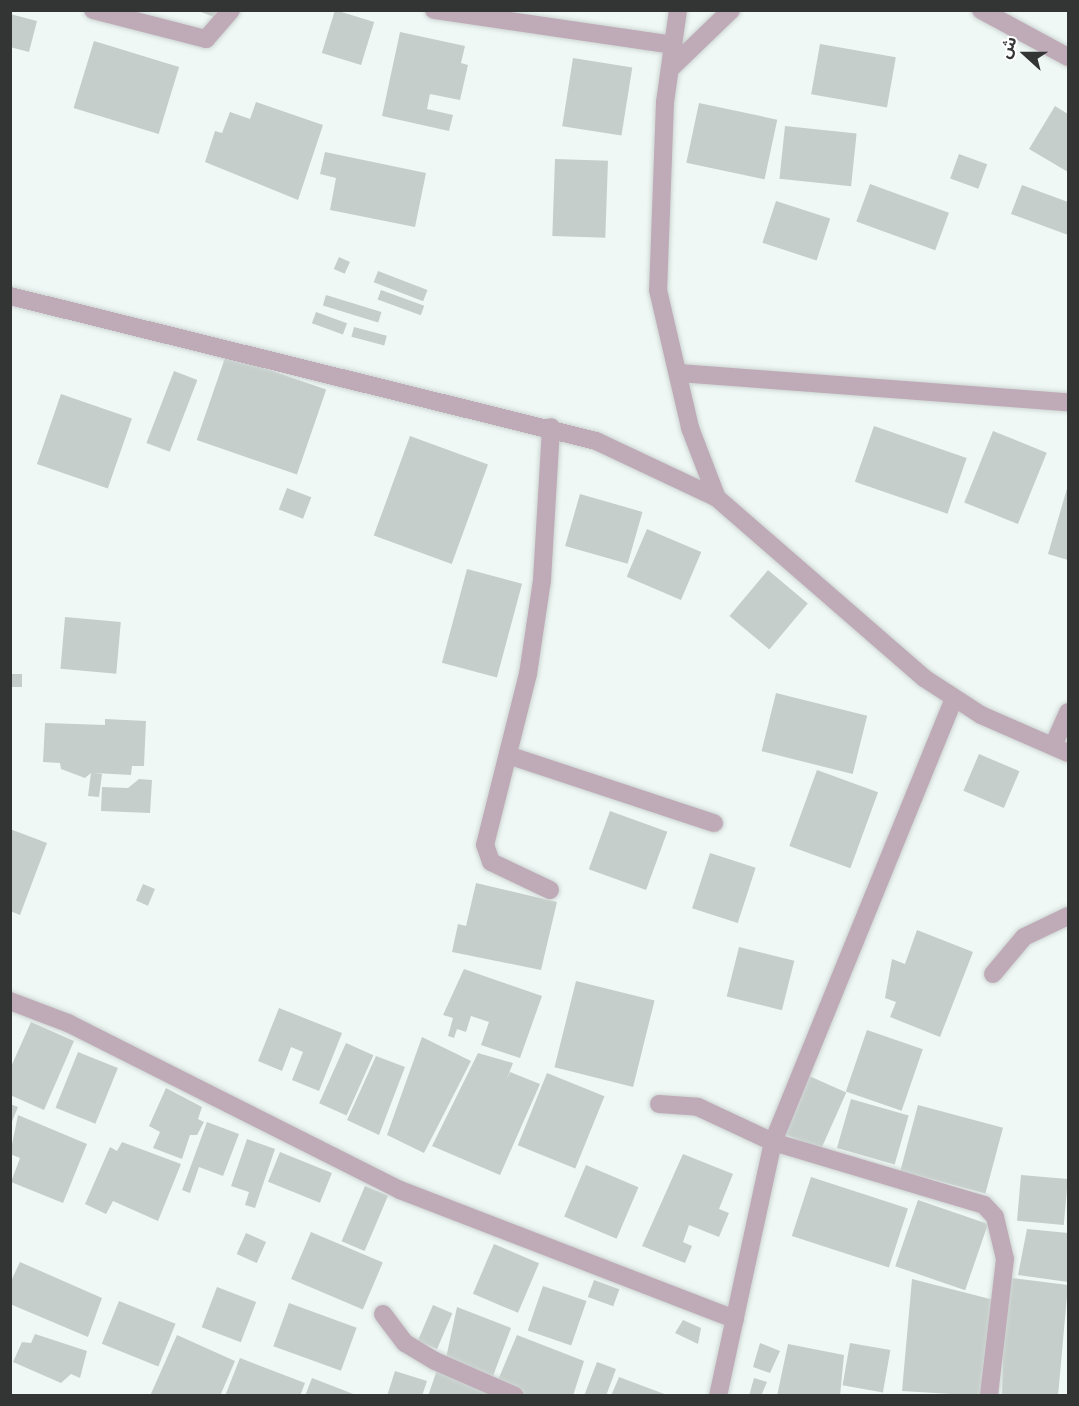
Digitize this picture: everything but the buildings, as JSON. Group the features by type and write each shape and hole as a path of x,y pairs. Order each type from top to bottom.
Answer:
{"street":[{"path":"93,10 206,39 231,10"},
{"path":"434,10 674,45"},
{"path":"678,10 670,69 656,244 662,317 678,373 690,428 717,498"},
{"path":"670,69 731,10"},
{"path":"981,10 1068,57"},
{"path":"10,296 550,427 596,441 717,498 954,699 1061,750 1068,712"},
{"path":"678,373 1068,402"},
{"path":"550,427 542,580 528,674 485,845 491,862 550,890"},
{"path":"718,1395 773,1142 954,699"},
{"path":"508,755 714,823"},
{"path":"993,974 1024,937 1068,916"},
{"path":"10,1001 68,1023 400,1190 735,1319"},
{"path":"659,1104 698,1107 773,1142 984,1204 995,1217 1005,1259 989,1395"},
{"path":"382,1314 405,1343 425,1355 515,1395"}]}
